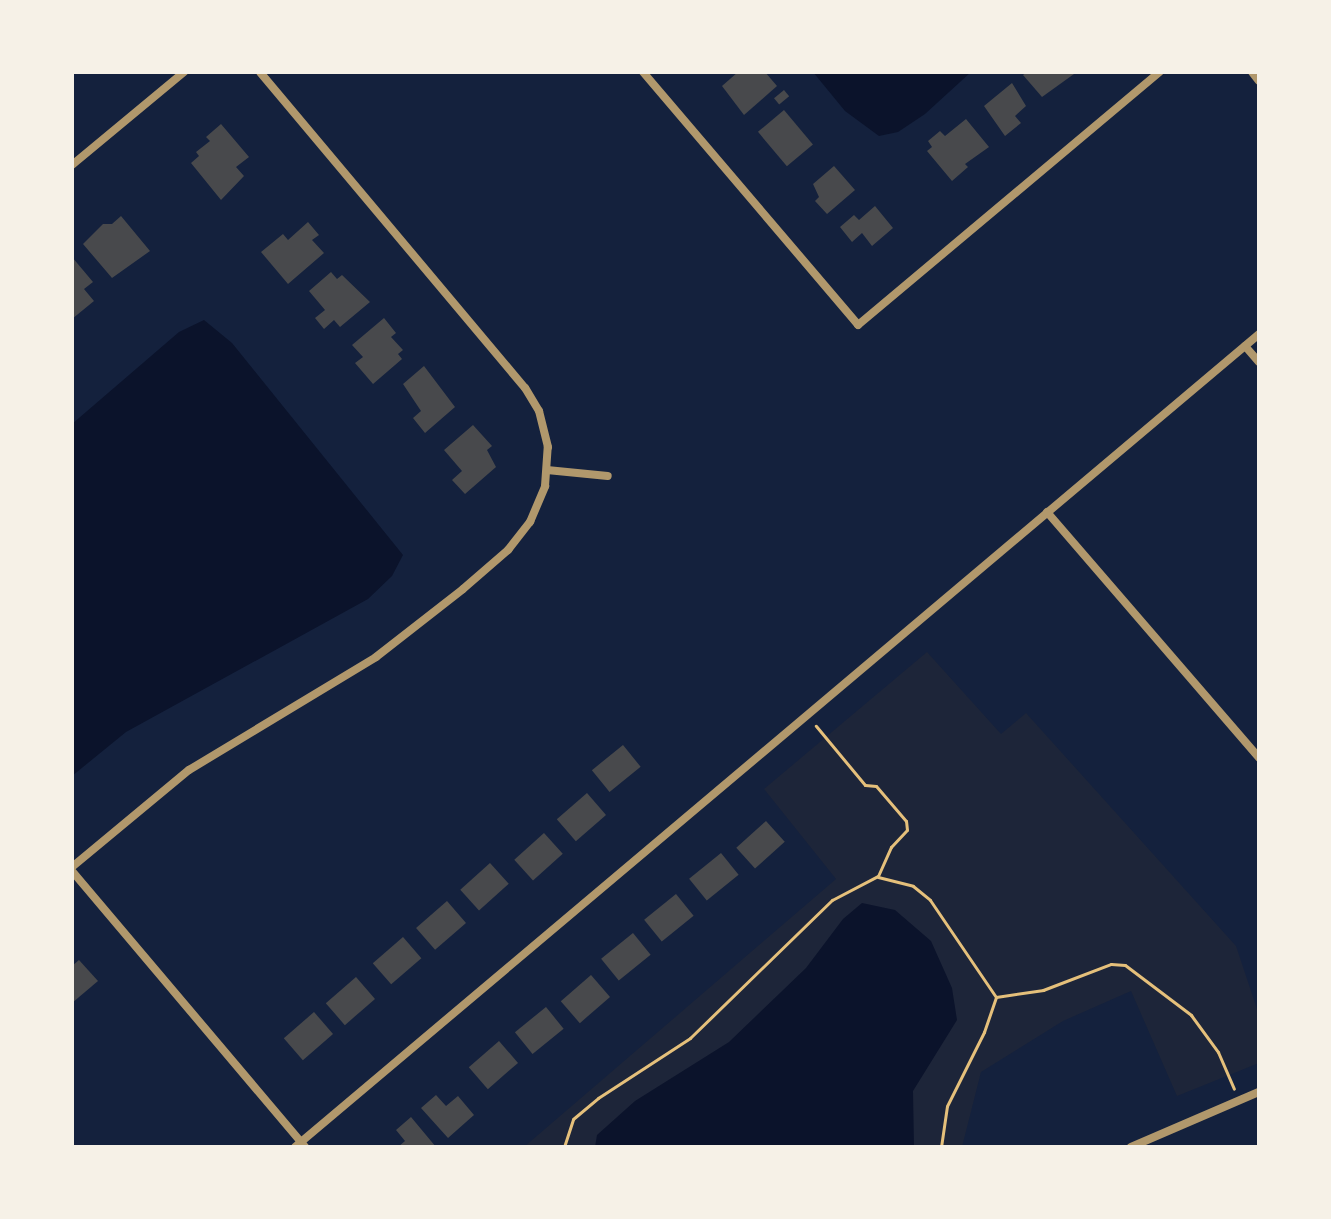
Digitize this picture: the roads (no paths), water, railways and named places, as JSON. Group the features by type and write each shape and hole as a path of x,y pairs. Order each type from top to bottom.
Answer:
{"street":[{"path":"72,165 184,72"},
{"path":"260,72 525,388 539,411 548,447 545,486 530,522 508,550 376,657 189,770 72,869 300,1145 1259,334"},
{"path":"643,72 858,325 1160,72"},
{"path":"1252,72 1259,81"},
{"path":"1245,346 1259,362"},
{"path":"547,470 608,476"},
{"path":"1047,512 1259,758"},
{"path":"1131,1147 1259,1092"}]}
